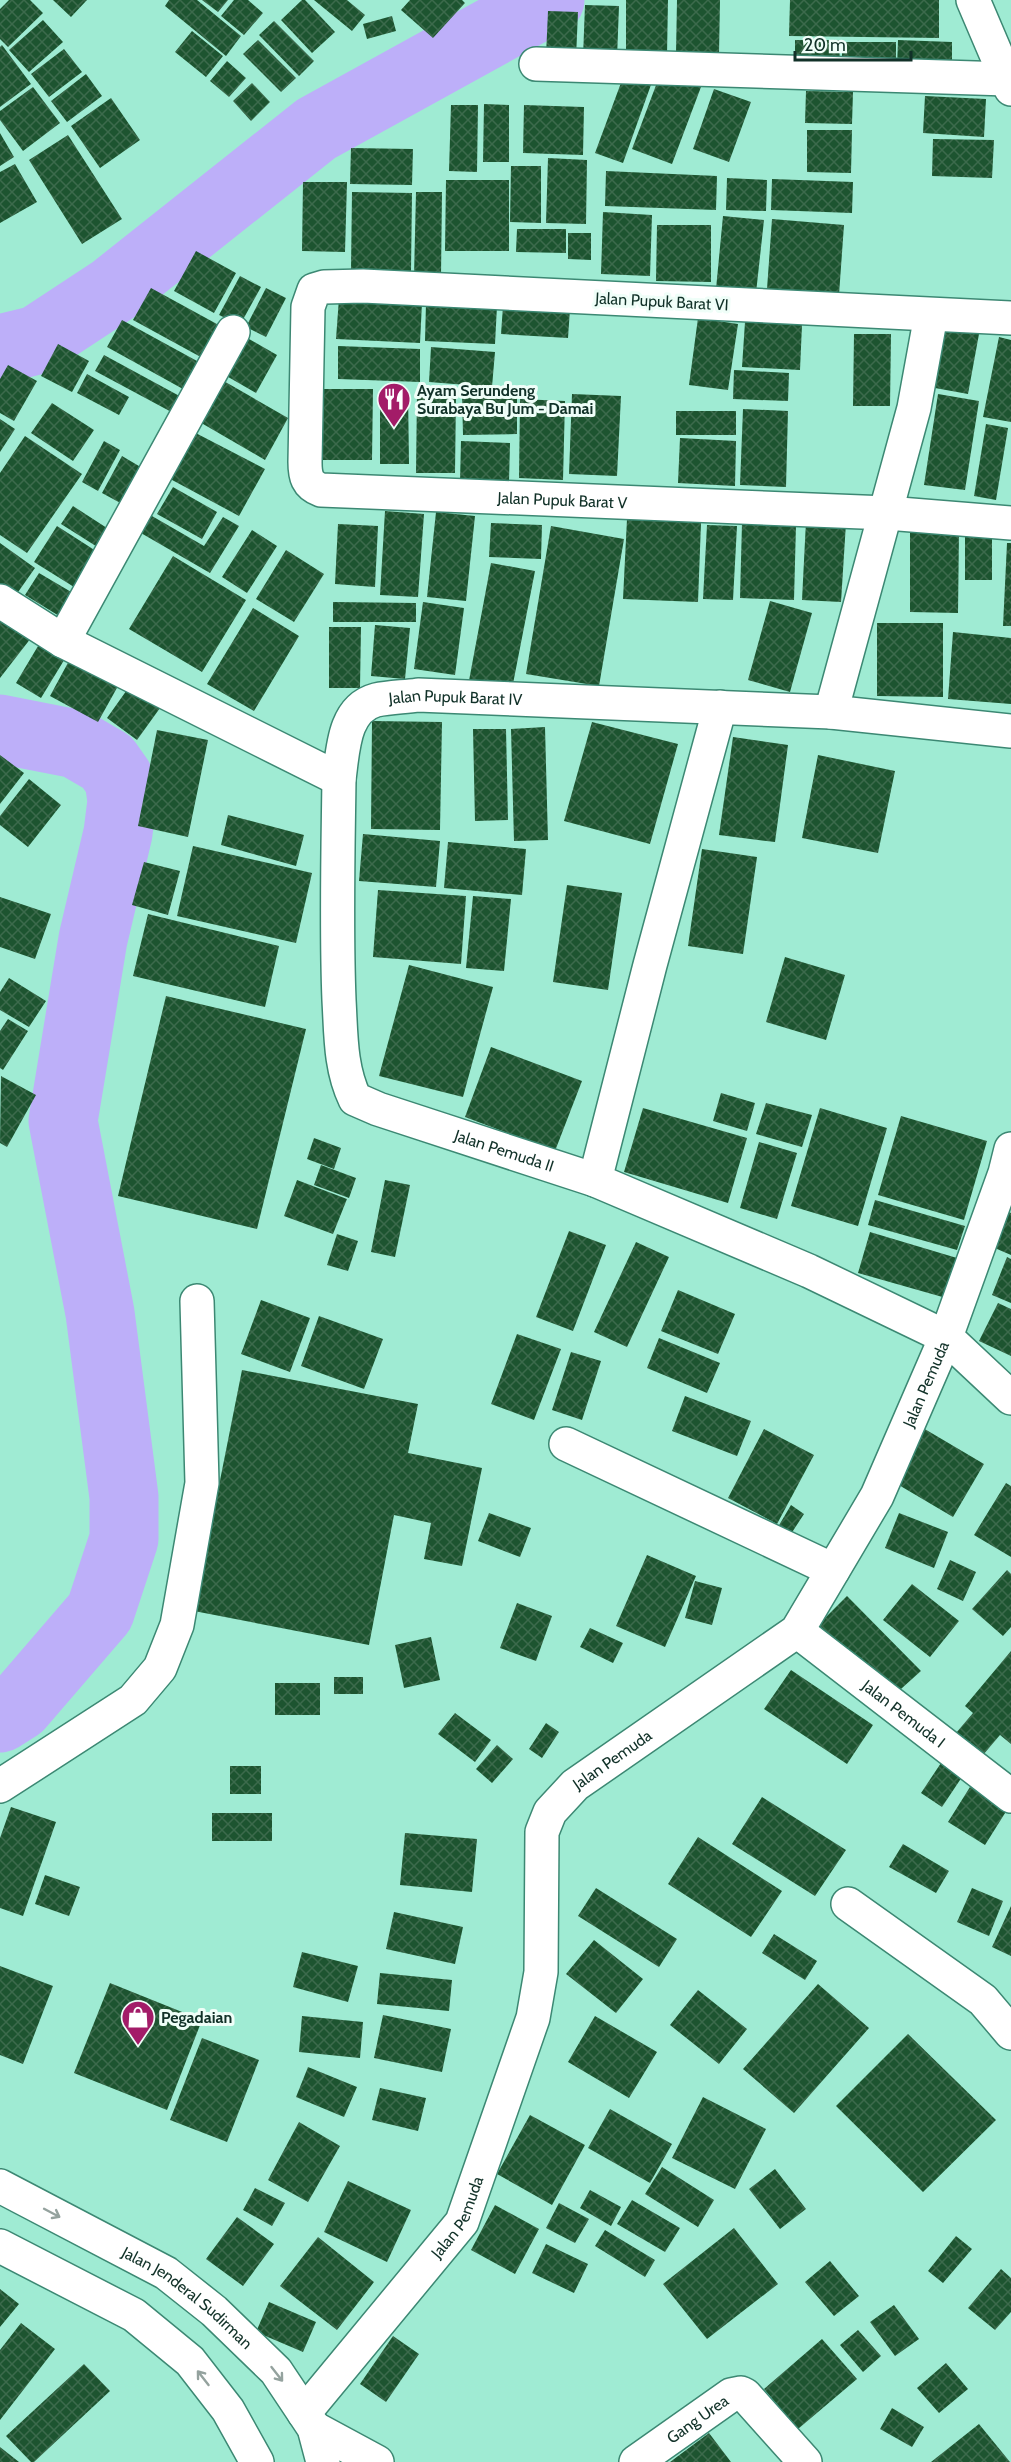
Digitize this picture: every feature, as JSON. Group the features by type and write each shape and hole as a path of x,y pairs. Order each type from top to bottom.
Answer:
{"main road":[{"path":"536,64 1009,84 990,19"},
{"name":"Jalan Pupuk Barat VI","path":"314,290 324,287 363,286 1011,318"},
{"name":"Jalan Pupuk Barat V","path":"314,290 310,297 307,321 305,462 306,478 314,488 330,491 887,513 1011,523"},
{"path":"831,712 914,408 931,315"},
{"path":"63,641 234,333"},
{"path":"0,601 63,641 339,779"},
{"name":"Jalan Pupuk Barat IV","path":"339,779 344,743 352,717 362,706 377,700 418,695 831,712 1011,731"},
{"path":"596,1180 650,965 720,707"},
{"name":"Jalan Pemuda II","path":"339,779 337,945 342,1045 347,1084 355,1099 378,1109 596,1180 809,1271 946,1337 1011,1398"},
{"name":"Jalan Pemuda","path":"309,2420 462,2222 533,2018 541,1972 542,1832 550,1812 575,1785 797,1631 877,1496 946,1337 1005,1173 1011,1149"},
{"path":"0,1786 133,1700 160,1668 177,1625 202,1483 197,1301"},
{"path":"566,1444 833,1570"},
{"name":"Jalan Pemuda I","path":"797,1631 1011,1796"},
{"path":"848,1904 983,2000 1011,2033"},
{"name":"Jalan Jenderal Sudirman","path":"0,2186 166,2273 214,2311 276,2371 309,2420 323,2462"},
{"path":"0,2246 134,2315 190,2361 228,2410 257,2462"},
{"name":"Gang Urea","path":"636,2462 730,2395 737,2393 746,2395 805,2462"},
{"path":"309,2420 377,2462"}],"building":[{"path":"9,0 30,0 43,13 8,47 0,39 0,9"},
{"path":"53,0 87,0 71,17"},
{"path":"169,0 197,0 241,36 226,56 165,6"},
{"path":"202,0 228,0 218,12"},
{"path":"234,0 248,0 263,13 244,35 221,16"},
{"path":"302,0 305,0 335,32 312,53 281,20"},
{"path":"314,0 347,0 365,15 352,31"},
{"path":"410,0 462,0 465,3 433,38 401,10"},
{"path":"626,0 668,0 667,55 626,54"},
{"path":"677,0 720,0 719,54 676,53"},
{"path":"790,0 939,0 939,38 789,36"},
{"path":"585,5 619,6 617,58 583,57"},
{"path":"548,11 578,12 576,58 546,56"},
{"path":"392,16 396,31 367,39 363,24"},
{"path":"43,20 63,42 29,72 9,50"},
{"path":"274,21 314,61 299,76 259,35"},
{"path":"192,31 223,56 206,77 175,52"},
{"path":"258,40 296,78 281,92 243,54"},
{"path":"795,40 839,40 840,65 795,65"},
{"path":"898,40 952,42 952,67 897,67"},
{"path":"842,42 896,42 896,65 842,65"},
{"path":"2,45 31,84 0,107 0,47"},
{"path":"64,49 82,72 49,97 31,74"},
{"path":"227,61 246,78 229,97 210,81"},
{"path":"625,72 652,82 623,163 595,153"},
{"path":"661,72 701,87 672,164 632,149"},
{"path":"86,74 102,96 67,122 51,101"},
{"path":"252,83 270,102 251,121 233,101"},
{"path":"33,87 60,123 23,151 0,120 0,111"},
{"path":"714,89 751,102 729,162 693,149"},
{"path":"806,91 853,92 852,124 805,123"},
{"path":"925,96 986,99 984,137 923,133"},
{"path":"111,98 140,140 100,168 71,126"},
{"path":"484,104 509,105 509,162 483,162"},
{"path":"451,105 478,105 477,172 449,171"},
{"path":"524,105 584,107 583,155 523,153"},
{"path":"807,130 852,130 851,173 807,172"},
{"path":"0,133 14,157 0,166"},
{"path":"68,135 122,219 82,244 29,160"},
{"path":"933,139 994,140 992,178 932,176"},
{"path":"351,148 413,149 412,185 350,184"},
{"path":"548,158 587,160 586,224 546,223"},
{"path":"15,164 37,202 0,223 0,172"},
{"path":"511,166 541,166 541,223 510,222"},
{"path":"606,171 717,176 716,210 605,206"},
{"path":"727,178 767,180 766,211 726,210"},
{"path":"772,179 853,182 852,213 771,210"},
{"path":"446,180 509,180 509,251 445,251"},
{"path":"303,182 347,182 345,252 302,251"},
{"path":"352,192 412,193 411,271 351,270"},
{"path":"416,192 442,192 441,277 414,277"},
{"path":"603,212 652,215 650,276 601,274"},
{"path":"723,216 764,220 756,293 716,289"},
{"path":"772,219 844,225 839,295 767,289"},
{"path":"657,225 711,225 711,282 656,281"},
{"path":"517,229 566,229 566,253 516,252"},
{"path":"568,233 591,233 591,260 568,259"},
{"path":"196,251 236,273 214,313 174,291"},
{"path":"240,276 261,287 240,325 219,315"},
{"path":"151,288 226,329 208,361 133,320"},
{"path":"266,288 286,298 266,337 246,327"},
{"path":"339,298 422,303 420,343 336,339"},
{"path":"426,303 497,306 495,344 425,341"},
{"path":"503,306 570,309 568,338 501,334"},
{"path":"698,318 738,324 728,390 689,385"},
{"path":"122,320 208,367 192,394 107,347"},
{"path":"745,322 802,325 800,370 742,367"},
{"path":"946,328 979,334 968,394 935,388"},
{"path":"237,332 277,355 256,393 216,370"},
{"path":"854,334 891,334 890,406 853,406"},
{"path":"999,337 1011,340 1011,422 983,417"},
{"path":"58,344 89,361 72,392 41,376"},
{"path":"338,346 420,349 420,382 338,379"},
{"path":"431,347 495,352 492,387 429,382"},
{"path":"104,355 185,399 177,415 95,371"},
{"path":"8,365 37,381 14,421 0,413 0,379"},
{"path":"734,370 789,373 788,401 733,399"},
{"path":"87,374 129,397 119,415 77,393"},
{"path":"215,376 288,418 265,460 191,417"},
{"path":"319,389 373,389 372,460 319,460"},
{"name":"Ayam Serundeng Surabaya Bu Jum - Damai","path":"380,391 408,391 409,464 380,464"},
{"path":"417,393 456,394 455,473 416,473"},
{"path":"462,394 517,394 517,434 463,435"},
{"path":"572,394 621,396 617,476 569,474"},
{"path":"938,394 979,401 965,490 924,485"},
{"path":"520,399 565,401 563,480 519,478"},
{"path":"52,403 94,430 73,461 31,433"},
{"path":"743,409 788,411 786,487 740,485"},
{"path":"676,411 736,411 736,435 676,435"},
{"path":"0,419 15,429 0,452"},
{"path":"986,424 1008,428 996,500 974,496"},
{"path":"186,428 265,469 239,516 161,474"},
{"path":"25,436 82,474 27,553 0,535 0,473"},
{"path":"680,438 736,441 735,486 678,483"},
{"path":"104,441 120,450 98,491 82,482"},
{"path":"461,441 510,443 509,482 460,481"},
{"path":"122,456 144,469 124,505 102,493"},
{"path":"173,487 217,512 202,539 157,514"},
{"path":"73,506 110,530 99,548 61,524"},
{"path":"385,511 424,514 418,597 380,595"},
{"path":"145,512 204,546 223,517 239,526 210,573 134,529"},
{"path":"436,512 475,516 466,601 427,597"},
{"path":"627,519 701,523 698,602 623,599"},
{"path":"806,521 846,523 841,602 802,600"},
{"path":"491,523 542,525 541,559 489,557"},
{"path":"742,523 796,525 794,600 740,598"},
{"path":"338,524 378,526 375,587 335,584"},
{"path":"707,525 737,526 733,600 703,599"},
{"path":"57,526 96,551 74,587 34,562"},
{"path":"551,526 624,539 599,686 526,674"},
{"path":"252,530 277,546 247,593 222,577"},
{"path":"910,530 959,531 958,613 910,612"},
{"path":"965,536 992,536 992,580 965,580"},
{"path":"0,543 35,568 16,595 0,584"},
{"path":"1007,543 1011,543 1011,626 1003,626"},
{"path":"286,550 324,574 294,622 256,599"},
{"path":"173,556 246,600 202,672 129,629"},
{"path":"491,563 535,571 511,694 468,686"},
{"path":"39,573 78,596 64,619 25,595"},
{"path":"770,601 812,613 790,692 748,680"},
{"path":"333,602 416,603 416,622 333,622"},
{"path":"423,602 464,608 455,675 414,669"},
{"path":"253,608 299,636 254,711 207,684"},
{"path":"0,614 31,638 0,678"},
{"path":"877,623 943,623 943,697 877,696"},
{"path":"375,625 410,628 405,679 371,676"},
{"path":"329,627 361,627 360,688 329,688"},
{"path":"953,632 1011,638 1011,704 948,699"},
{"path":"41,641 66,657 41,698 16,683"},
{"path":"70,659 118,686 98,722 50,696"},
{"path":"129,687 160,708 137,740 107,718"},
{"path":"372,721 442,722 440,830 371,829"},
{"path":"592,722 678,744 650,844 564,821"},
{"path":"545,727 548,840 514,841 511,729"},
{"path":"473,729 506,729 508,820 475,821"},
{"path":"157,730 208,740 188,837 138,826"},
{"path":"733,737 788,745 775,842 719,835"},
{"path":"0,755 24,773 0,804"},
{"path":"818,755 895,771 878,853 802,838"},
{"path":"29,779 61,805 28,847 0,825 0,816"},
{"path":"228,815 304,835 296,866 221,845"},
{"path":"363,834 440,841 436,887 359,881"},
{"path":"448,842 526,849 522,895 444,888"},
{"path":"193,846 312,873 296,943 177,916"},
{"path":"702,849 757,857 743,954 688,946"},
{"path":"144,862 180,871 168,915 132,905"},
{"path":"567,885 622,893 608,990 553,982"},
{"path":"378,890 466,896 461,964 373,957"},
{"path":"473,896 511,899 504,971 466,968"},
{"path":"0,897 51,914 35,959 0,947"},
{"path":"148,914 279,946 265,1007 133,976"},
{"path":"785,957 845,975 826,1040 766,1022"},
{"path":"409,965 493,987 463,1097 379,1076"},
{"path":"9,978 46,1001 29,1027 0,1010 0,992"},
{"path":"166,996 306,1029 257,1229 118,1196"},
{"path":"8,1019 28,1031 3,1070 0,1068 0,1031"},
{"path":"491,1047 582,1081 555,1151 465,1117"},
{"path":"1,1076 36,1095 7,1147 0,1143"},
{"path":"721,1093 755,1103 747,1131 713,1121"},
{"path":"766,1103 812,1115 802,1147 756,1134"},
{"path":"643,1108 747,1138 728,1203 624,1172"},
{"path":"820,1108 887,1128 858,1226 791,1206"},
{"path":"901,1116 987,1141 964,1220 878,1195"},
{"path":"314,1138 341,1148 334,1169 307,1159"},
{"path":"759,1142 797,1153 777,1219 740,1208"},
{"path":"321,1165 356,1178 349,1198 314,1185"},
{"path":"297,1180 347,1199 333,1234 284,1216"},
{"path":"385,1180 410,1185 395,1257 371,1252"},
{"path":"875,1200 965,1226 957,1250 868,1225"},
{"path":"1005,1210 1011,1213 1011,1255 990,1246"},
{"path":"569,1231 606,1245 573,1331 536,1317"},
{"path":"870,1232 957,1258 946,1298 858,1273"},
{"path":"337,1234 358,1241 348,1271 327,1265"},
{"path":"636,1242 669,1257 627,1347 594,1332"},
{"path":"1007,1257 1011,1259 1011,1303 992,1295"},
{"path":"678,1290 735,1314 718,1354 661,1331"},
{"path":"261,1300 310,1318 290,1372 241,1354"},
{"path":"998,1303 1011,1309 1011,1356 979,1341"},
{"path":"319,1316 383,1339 364,1389 301,1366"},
{"path":"517,1334 561,1349 534,1420 491,1404"},
{"path":"659,1338 720,1363 707,1393 647,1368"},
{"path":"571,1352 601,1361 582,1420 552,1410"},
{"path":"242,1370 418,1404 408,1453 482,1468 462,1566 424,1559 431,1523 394,1515 369,1645 194,1611"},
{"path":"685,1396 751,1421 737,1456 672,1431"},
{"path":"923,1428 984,1464 953,1517 892,1481"},
{"path":"764,1429 814,1455 777,1524 728,1498"},
{"path":"1006,1483 1011,1486 1011,1557 974,1535"},
{"path":"791,1505 804,1514 787,1540 775,1532"},
{"path":"489,1513 531,1528 520,1557 478,1541"},
{"path":"899,1513 948,1532 934,1568 885,1548"},
{"path":"647,1555 696,1576 665,1647 616,1626"},
{"path":"950,1560 976,1572 963,1601 937,1589"},
{"path":"1007,1570 1011,1574 1011,1627 1003,1636 972,1609"},
{"path":"695,1581 722,1588 712,1625 685,1618"},
{"path":"912,1584 959,1621 930,1657 883,1620"},
{"path":"847,1596 921,1671 892,1697 817,1626"},
{"path":"517,1603 552,1616 536,1661 500,1648"},
{"path":"590,1628 623,1643 613,1663 580,1647"},
{"path":"431,1637 440,1680 404,1688 395,1645"},
{"path":"1011,1651 1011,1744 1000,1735 983,1755 956,1733 973,1713 965,1706"},
{"path":"791,1670 873,1725 847,1764 764,1709"},
{"path":"334,1677 363,1677 363,1694 334,1694"},
{"path":"275,1683 320,1683 320,1715 275,1715"},
{"path":"455,1713 491,1740 475,1762 438,1734"},
{"path":"546,1723 559,1732 542,1758 529,1749"},
{"path":"497,1745 513,1759 492,1783 476,1769"},
{"path":"943,1760 964,1774 942,1807 921,1793"},
{"path":"230,1766 261,1766 261,1794 230,1794"},
{"path":"970,1787 1007,1810 985,1845 948,1822"},
{"path":"762,1797 846,1850 815,1896 732,1844"},
{"path":"11,1807 56,1822 23,1916 0,1908 0,1838"},
{"path":"212,1813 272,1813 272,1841 212,1841"},
{"path":"405,1833 477,1839 472,1892 400,1885"},
{"path":"698,1837 782,1891 751,1937 668,1884"},
{"path":"903,1844 949,1871 936,1893 889,1867"},
{"path":"45,1875 80,1887 69,1916 35,1904"},
{"path":"596,1888 677,1939 659,1967 578,1916"},
{"path":"972,1888 1003,1901 989,1936 957,1922"},
{"path":"1011,1906 1011,1956 992,1947"},
{"path":"394,1912 463,1927 455,1964 386,1949"},
{"path":"774,1934 817,1961 805,1980 762,1953"},
{"path":"594,1940 643,1979 616,2013 566,1974"},
{"path":"302,1952 358,1966 348,2002 293,1987"},
{"path":"0,1966 53,1986 23,2064 0,2055"},
{"path":"380,1973 452,1980 449,2011 377,2004"},
{"name":"Pegadaian","path":"110,1983 202,2020 167,2110 74,2073"},
{"path":"818,1984 869,2028 794,2113 743,2069"},
{"path":"698,1990 747,2029 719,2064 670,2025"},
{"path":"383,2015 451,2029 442,2072 374,2058"},
{"path":"302,2016 363,2022 360,2058 299,2052"},
{"path":"595,2016 657,2052 629,2098 568,2062"},
{"path":"908,2034 996,2120 923,2192 836,2106"},
{"path":"202,2038 259,2060 227,2142 170,2120"},
{"path":"308,2067 357,2087 344,2117 296,2097"},
{"path":"380,2088 426,2098 418,2131 372,2120"},
{"path":"703,2097 766,2129 735,2189 672,2158"},
{"path":"610,2109 672,2144 650,2183 588,2148"},
{"path":"530,2115 585,2145 552,2205 497,2174"},
{"path":"299,2122 340,2146 308,2202 268,2180"},
{"path":"662,2167 714,2200 698,2227 645,2194"},
{"path":"775,2169 806,2209 780,2229 749,2189"},
{"path":"348,2181 411,2210 387,2262 324,2232"},
{"path":"255,2188 285,2203 272,2226 243,2210"},
{"path":"590,2190 621,2207 611,2226 580,2208"},
{"path":"632,2200 680,2228 665,2252 617,2224"},
{"path":"559,2203 589,2219 575,2243 546,2228"},
{"path":"495,2205 539,2229 515,2274 471,2250"},
{"path":"237,2217 274,2244 243,2286 206,2259"},
{"path":"734,2228 778,2284 707,2339 663,2284"},
{"path":"605,2230 655,2260 645,2277 595,2246"},
{"path":"956,2236 972,2249 943,2283 928,2271"},
{"path":"318,2237 374,2282 337,2330 280,2286"},
{"path":"546,2244 588,2264 574,2293 532,2273"},
{"path":"830,2261 859,2296 834,2316 805,2282"},
{"path":"1001,2269 1011,2278 1011,2312 995,2330 968,2308"},
{"path":"0,2289 19,2304 0,2327"},
{"path":"269,2302 316,2322 303,2352 256,2332"},
{"path":"894,2305 919,2339 895,2356 870,2322"},
{"path":"21,2323 55,2349 0,2420 0,2350"},
{"path":"858,2330 881,2356 863,2372 840,2345"},
{"path":"393,2336 419,2354 386,2402 360,2384"},
{"path":"822,2339 857,2379 798,2429 764,2389"},
{"path":"946,2363 968,2389 939,2413 917,2388"},
{"path":"84,2364 110,2391 34,2462 31,2462 6,2436"},
{"path":"892,2408 924,2427 912,2447 880,2429"},
{"path":"979,2424 1010,2462 931,2462"},
{"path":"709,2433 731,2462 670,2462"},
{"path":"0,2447 19,2462 0,2462"}],"waterway":[{"path":"0,349 37,340 113,290 316,129 550,0"},
{"path":"0,729 76,744 107,762 119,779 122,801 118,833 93,939 63,1121 100,1313 124,1497 124,1539 100,1612 19,1706 0,1718"}],"place":[{"name":"Ayam Serundeng Surabaya Bu Jum - Damai","path":"394,428"},
{"name":"Pegadaian","path":"138,2046"}]}
